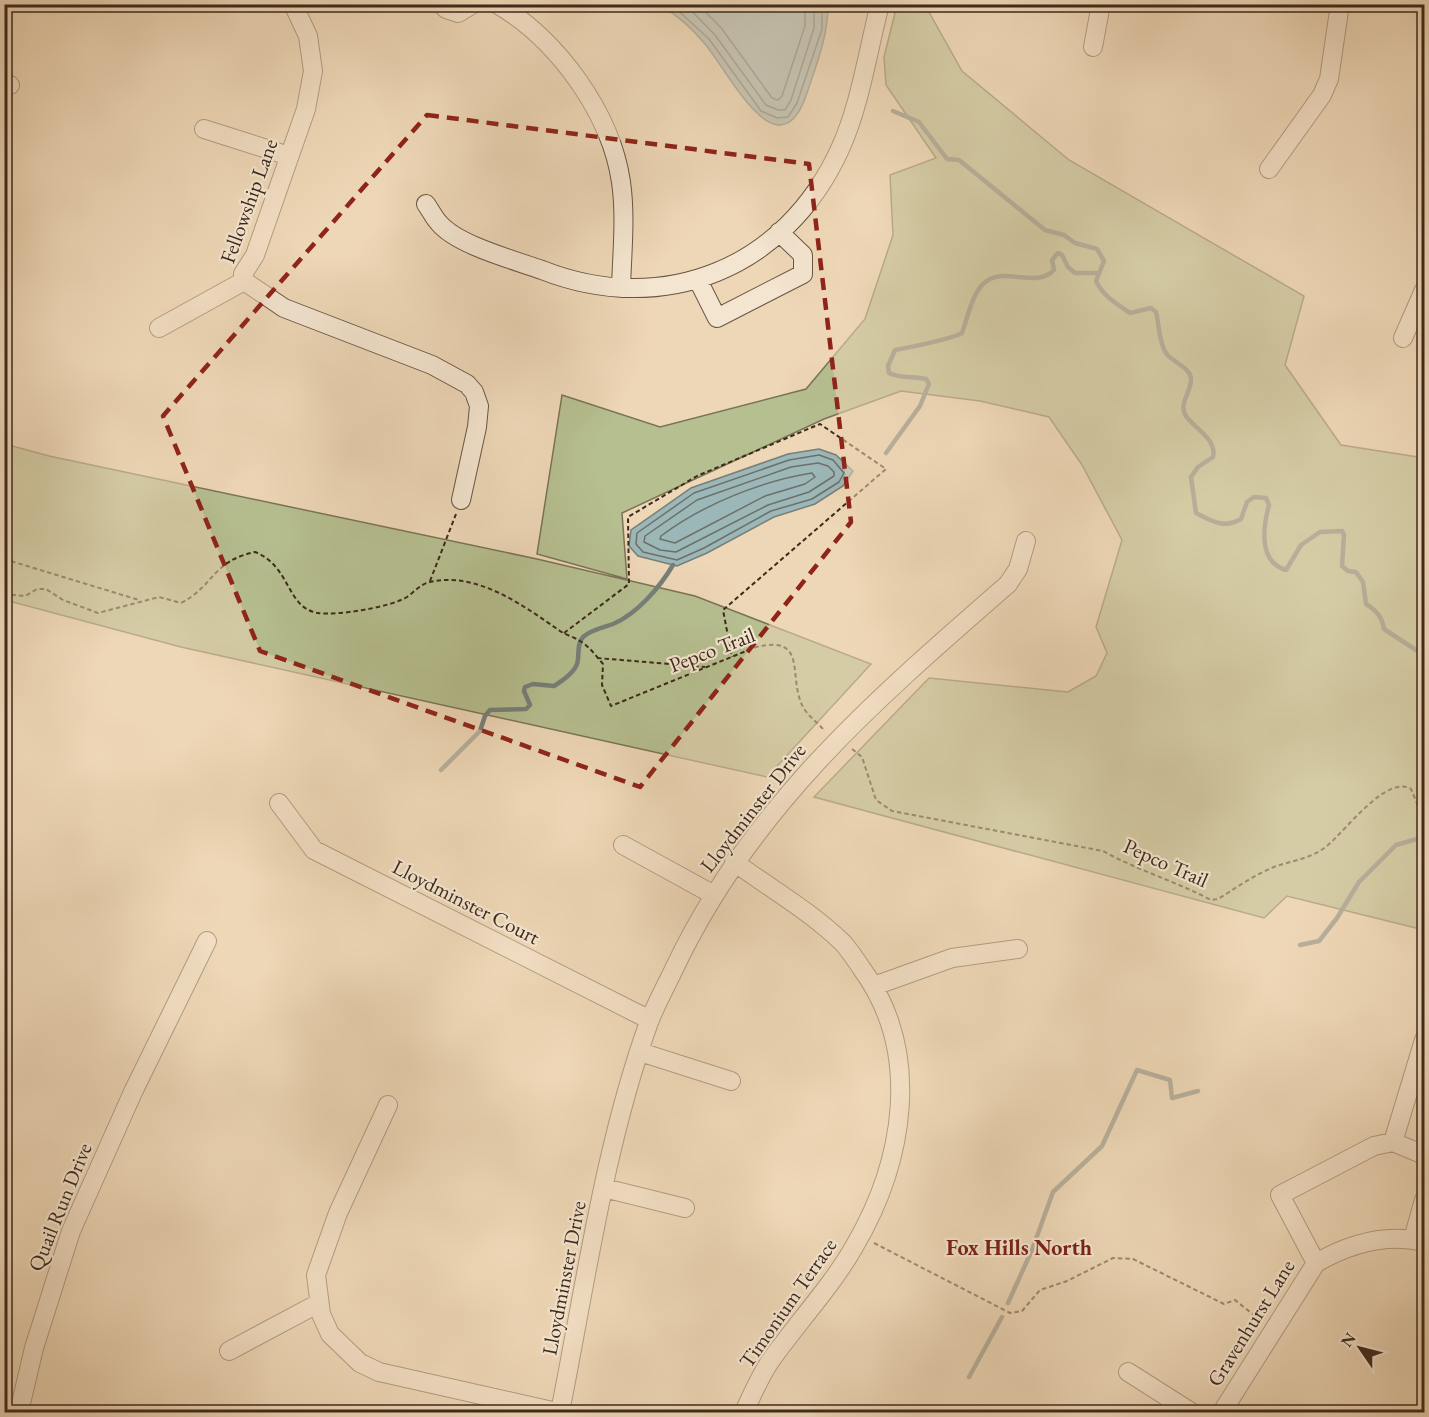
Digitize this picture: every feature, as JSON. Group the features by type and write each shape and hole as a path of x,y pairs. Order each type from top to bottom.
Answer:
{"street":[{"name":"Fellowship Lane","path":"292,4 308,36 313,71 306,109 255,255 243,274 244,281 284,308 432,366 467,384 474,392 479,406 477,427 461,500"},
{"path":"441,4 452,12 459,13 473,4"},
{"path":"497,4 514,14 567,65 594,105 612,143 622,191 621,288"},
{"path":"426,204 440,225 460,238 557,276 586,284 621,288 679,285 698,280 751,256 801,214 820,189 841,147 880,4"},
{"path":"1093,47 1101,4"},
{"path":"1269,169 1325,87 1340,4"},
{"path":"204,129 290,156"},
{"path":"698,280 717,318 803,274 803,255 779,232"},
{"path":"159,328 244,281"},
{"path":"1403,338 1425,290"},
{"name":"Lloydminster Drive","path":"559,1413 618,1118 650,1020 694,927 734,862 783,800 877,699 1008,584 1018,569 1026,541"},
{"name":"Lloydminster Court","path":"279,803 314,850 650,1020"},
{"path":"623,845 714,895"},
{"name":"Timonium Terrace","path":"734,862 806,913 844,944 874,986 894,1032 902,1076 900,1120 886,1176 855,1245 833,1279 769,1362 744,1413"},
{"name":"Quail Run Drive","path":"19,1413 34,1348 71,1231 133,1092 207,941"},
{"path":"874,986 952,958 1017,949"},
{"path":"1393,1142 1425,1040"},
{"path":"640,1052 731,1081"},
{"path":"388,1105 338,1213 316,1275 321,1314 330,1334 360,1363 379,1372 559,1413"},
{"path":"1316,1263 1280,1195 1374,1146 1393,1142 1425,1155"},
{"path":"604,1188 686,1208"},
{"path":"1419,1241 1425,1200"},
{"name":"Gravenhurst Lane","path":"1222,1413 1316,1263 1337,1251 1362,1243 1401,1238 1419,1241"},
{"path":"229,1351 319,1303"},
{"path":"1128,1372 1191,1413"}],"path":[{"path":"563,633 628,584 628,517 697,476 820,424 886,469 723,610 732,657"},
{"path":"429,582 461,500"},
{"path":"4,594 25,596 37,589 46,589 63,600 98,614 140,600 159,597 181,603 198,592 213,573 231,559 255,552 273,562 281,571 300,604 308,611 336,614 367,609 406,598 429,582 452,580 480,586 506,596 586,645 597,658 706,667"},
{"path":"4,559 140,600"},
{"name":"Pepco Trail","path":"597,658 603,664 602,685 611,706 732,657 776,643 785,647 795,669 804,709 836,741 862,757 876,800 892,811 1103,851 1126,864 1166,878 1211,900 1218,899 1275,867 1314,855 1329,845 1377,797 1401,786 1411,789 1425,820"},
{"path":"868,1240 1010,1313 1022,1311 1044,1288 1067,1281 1113,1258 1133,1259 1224,1304 1235,1300 1260,1320"}],"highlighted area":[{"path":"427,115 809,164 851,522 640,787 260,651 163,416"}],"green space":[{"path":"897,5 925,5 962,71 1069,160 1304,296 1285,365 1341,445 1424,458 1424,930 1287,896 1264,918 814,797 929,678 1068,692 1096,676 1107,653 1096,627 1122,540 1082,465 1049,417 980,401 901,391 824,419 622,513 627,579 537,554 562,395 660,427 806,389 865,319 893,235 890,175 936,158 886,85 884,57"},
{"path":"5,444 49,456 537,559 695,596 871,664 767,777 181,647 5,600"}],"water":[{"path":"660,5 828,5 821,49 807,93 796,116 783,125 769,122 754,110 700,38 684,22"},
{"path":"819,449 836,455 853,471 843,486 815,504 774,517 707,553 677,566 638,556 629,546 631,530 691,488 788,454"}],"waterway":[{"path":"893,111 919,122 947,159 959,160 1045,230 1064,235 1075,243 1097,249 1104,261 1096,281 1102,291 1115,303 1130,313 1151,308 1156,312 1166,353 1190,376 1190,385 1183,407 1184,412 1212,445 1213,457 1198,467 1191,477 1196,513 1218,523 1235,522 1241,519 1247,502 1254,497 1266,498 1269,505 1264,533 1267,552 1277,566 1286,570 1301,545 1320,532 1342,531 1344,535 1342,566 1348,571 1356,572 1363,582 1366,604 1378,615 1384,629 1416,650 1424,648"},
{"path":"886,453 920,406 929,384 926,379 889,373 888,366 895,350 962,333 976,294 991,278 1046,276 1054,270 1052,260 1058,253 1075,273 1097,273"},
{"path":"441,770 480,731 485,716 490,710 526,709 530,705 524,691 525,687 533,684 554,686 573,671 577,664 583,637 631,614 655,591 673,565"},
{"path":"1300,945 1319,941 1337,918 1359,882 1396,845 1424,837"},
{"path":"1008,1303 1032,1250 1053,1192 1102,1146 1137,1070 1170,1080 1172,1098 1198,1091"},
{"path":"969,1377 1002,1317"}],"district":[{"name":"Fox Hills North","path":"1019,1247"}]}
